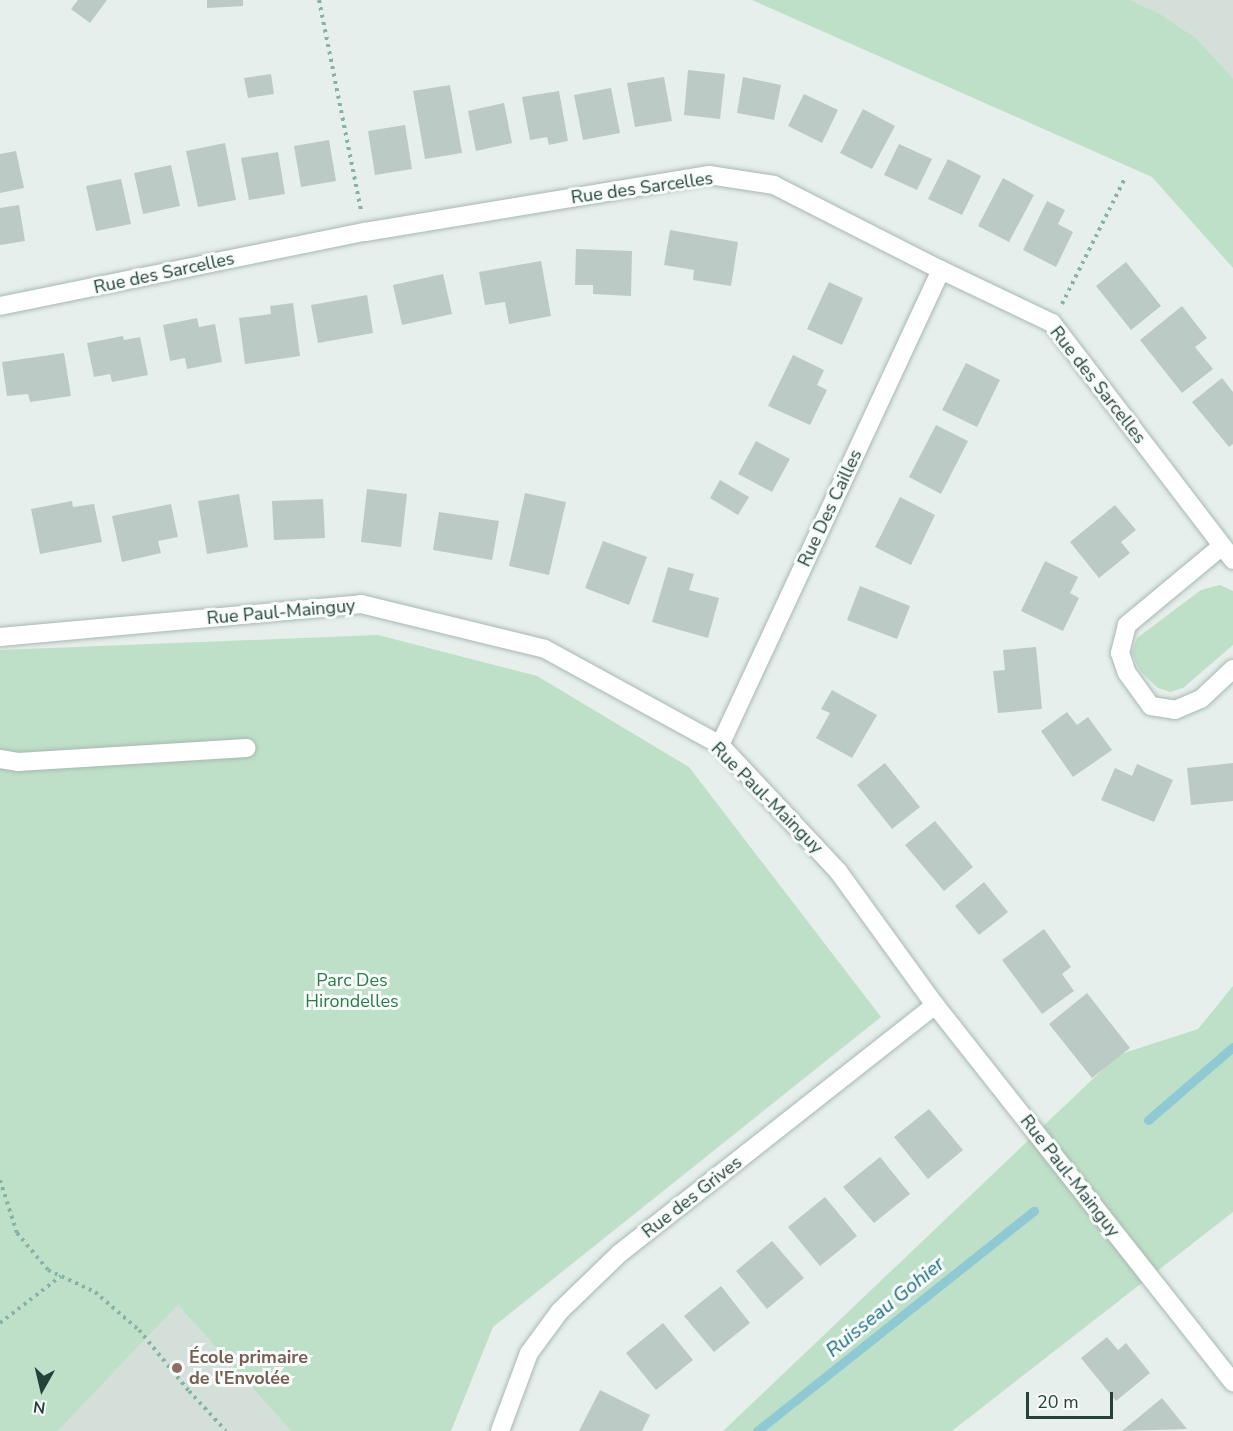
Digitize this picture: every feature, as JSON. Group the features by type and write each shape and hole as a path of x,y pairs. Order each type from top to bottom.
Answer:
{"street":[{"name":"Rue des Sarcelles","path":"0,306 365,232 710,174 774,185 940,270 1052,323 1228,553 1127,625 1120,653 1127,673 1151,706 1175,710 1201,699 1233,669"},
{"name":"Rue Des Cailles","path":"720,745 940,270"},
{"name":"Rue Paul-Mainguy","path":"0,637 361,604 545,649 720,745 838,871 935,1005 1233,1383"},
{"path":"0,759 18,762 247,748"},
{"name":"Rue des Grives","path":"500,1431 529,1353 569,1302 620,1253 935,1005"}],"path":[{"path":"319,0 365,232"},
{"path":"1052,323 1124,180"},
{"path":"0,1180 17,1233 48,1270 95,1292 139,1330 189,1391 226,1431"},
{"path":"0,1323 61,1276"}],"shaded area":[{"path":"1131,0 1233,0 1233,78 1196,38 1162,15"},
{"name":"École primaire de l'Envolée","path":"178,1305 291,1431 58,1431"}],"green space":[{"path":"752,0 1131,0 1162,15 1196,38 1233,78 1233,268 1152,177"},
{"path":"1220,585 1233,591 1233,645 1183,688 1170,692 1158,688 1141,672 1135,661 1132,652 1137,638 1201,590"},
{"name":"Parc Des Hirondelles","path":"378,635 537,676 689,767 881,1017 493,1327 451,1431 291,1431 178,1305 58,1431 0,1431 0,650"},
{"path":"1233,986 1233,1212 952,1431 723,1431 1118,1055 1198,1029"}],"building":[{"path":"78,0 107,0 90,23 71,9"},
{"path":"207,0 243,0 243,6 207,8"},
{"path":"688,70 725,74 720,119 684,115"},
{"path":"271,74 274,94 248,98 244,78"},
{"path":"664,77 672,121 635,127 627,83"},
{"path":"743,77 781,85 774,120 737,113"},
{"path":"450,85 462,153 425,159 413,91"},
{"path":"611,88 620,133 583,140 574,95"},
{"path":"559,91 568,141 549,145 547,137 530,140 522,97"},
{"path":"804,94 838,110 822,143 788,126"},
{"path":"504,103 512,143 476,151 468,111"},
{"path":"863,109 895,126 872,169 840,153"},
{"path":"405,125 412,169 375,175 368,131"},
{"path":"329,140 336,181 301,187 294,146"},
{"path":"225,143 236,200 198,207 186,151"},
{"path":"899,144 932,159 917,190 884,175"},
{"path":"16,151 24,188 0,193 0,154"},
{"path":"278,152 285,194 249,200 241,158"},
{"path":"948,159 981,176 962,215 928,199"},
{"path":"171,165 180,206 143,214 134,173"},
{"path":"1003,178 1034,195 1009,242 978,226"},
{"path":"121,179 131,224 96,231 86,186"},
{"path":"1047,201 1065,210 1058,224 1073,232 1056,267 1023,250"},
{"path":"19,205 25,241 0,245 0,208"},
{"path":"670,230 738,242 731,286 693,280 694,270 664,265"},
{"path":"576,249 632,251 631,296 593,294 593,285 575,285"},
{"path":"541,261 551,316 509,324 505,302 485,305 479,272"},
{"path":"1126,262 1161,306 1131,330 1096,286"},
{"path":"443,274 452,314 402,325 393,285"},
{"path":"829,282 863,298 842,345 807,329"},
{"path":"367,295 373,333 318,343 311,305"},
{"path":"293,303 300,356 245,364 239,318 271,314 270,306"},
{"path":"1182,306 1207,338 1195,347 1213,369 1182,393 1140,340"},
{"path":"197,318 199,327 215,324 222,362 187,369 185,358 170,361 163,325"},
{"path":"123,336 124,340 140,337 148,375 112,382 110,374 94,377 87,343"},
{"path":"64,353 71,396 30,402 28,394 7,396 2,362"},
{"path":"793,355 824,370 817,385 827,390 810,425 768,406"},
{"path":"966,363 1000,380 977,427 942,410"},
{"path":"1222,378 1233,392 1233,444 1229,447 1192,402"},
{"path":"936,425 968,441 941,494 909,477"},
{"path":"756,441 790,459 772,492 738,474"},
{"path":"720,480 749,497 738,515 710,498"},
{"path":"367,489 407,494 401,547 361,542"},
{"path":"525,493 566,502 549,575 509,566"},
{"path":"239,494 248,547 207,554 198,501"},
{"path":"900,497 935,515 911,565 875,547"},
{"path":"323,499 325,538 274,540 272,501"},
{"path":"72,501 73,507 94,504 102,542 40,554 31,509"},
{"path":"171,504 178,537 158,541 161,553 122,562 112,516"},
{"path":"1115,505 1136,530 1121,542 1130,553 1099,578 1070,542"},
{"path":"439,512 499,521 492,560 433,550"},
{"path":"603,541 647,557 629,605 585,588"},
{"path":"1045,561 1078,577 1070,593 1079,598 1063,631 1021,611"},
{"path":"668,567 694,574 689,590 719,598 708,638 652,622"},
{"path":"860,586 910,606 897,639 847,620"},
{"path":"1036,647 1042,709 998,713 993,671 1005,670 1003,650"},
{"path":"832,690 877,715 852,758 816,738 830,713 821,709"},
{"path":"1067,712 1077,725 1088,717 1112,750 1073,777 1041,731"},
{"path":"885,763 920,807 892,829 857,785"},
{"path":"1233,763 1233,801 1191,805 1187,768"},
{"path":"1137,764 1173,780 1154,822 1101,800 1115,768 1132,776"},
{"path":"935,821 973,867 944,891 905,845"},
{"path":"984,882 1008,912 979,935 955,906"},
{"path":"1044,929 1071,967 1062,974 1074,991 1042,1014 1002,960"},
{"path":"1087,993 1130,1048 1092,1078 1049,1024"},
{"path":"929,1109 963,1150 928,1179 894,1137"},
{"path":"880,1157 910,1194 874,1223 843,1187"},
{"path":"825,1197 857,1236 820,1266 788,1227"},
{"path":"772,1241 804,1278 767,1309 736,1271"},
{"path":"721,1286 750,1323 714,1352 684,1316"},
{"path":"663,1323 693,1360 656,1390 626,1353"},
{"path":"1107,1337 1118,1350 1126,1343 1150,1373 1116,1401 1081,1358"},
{"path":"600,1390 650,1415 642,1431 579,1431"},
{"path":"1162,1398 1187,1429 1122,1431"}],"waterway":[{"name":"Ruisseau Gohier","path":"1148,1120 1233,1047"},
{"name":"Ruisseau Gohier","path":"757,1431 1034,1211"}],"place":[{"name":"École primaire de l'Envolée","path":"177,1368"}]}
